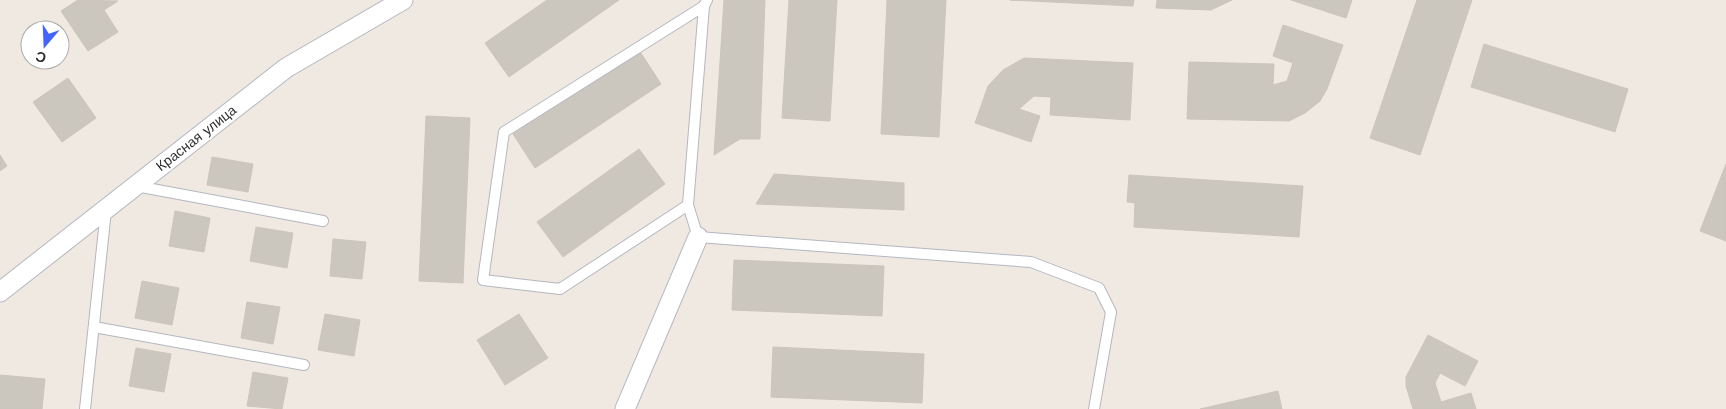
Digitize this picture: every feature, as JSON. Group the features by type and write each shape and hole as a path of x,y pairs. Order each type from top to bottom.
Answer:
{"street":[{"name":"Красная улица","path":"0,292 286,68 403,0"},
{"path":"625,409 698,237"}],"lane":[{"path":"688,206 560,289 483,280 504,132 706,3"},
{"path":"706,3 688,206 698,237 1031,262 1099,288 1111,312 1094,409"},
{"path":"135,186 323,221"},
{"path":"85,409 106,208"},
{"path":"94,327 304,365"}],"building":[{"path":"78,0 118,1 104,10 118,32 88,51 70,24 70,20 67,20 61,11"},
{"path":"547,0 619,0 509,77 485,43"},
{"path":"724,0 765,0 760,139 740,139 714,155"},
{"path":"789,0 837,0 830,121 782,118"},
{"path":"887,0 946,0 939,137 881,134"},
{"path":"1010,0 1134,0 1133,6"},
{"path":"1157,0 1232,0 1211,10 1156,8"},
{"path":"1291,0 1352,0 1346,18"},
{"path":"1417,0 1472,0 1420,155 1370,138"},
{"path":"1283,25 1343,45 1327,89 1320,101 1305,113 1289,121 1187,119 1189,62 1274,64 1273,85 1287,81 1293,63 1273,56"},
{"path":"1484,44 1628,89 1615,132 1471,87"},
{"path":"639,50 661,84 535,168 513,134"},
{"path":"1024,58 1133,63 1130,120 1050,115 1051,97 1034,96 1019,109 1040,116 1031,142 975,123 988,86 1003,70"},
{"path":"68,78 96,118 62,142 33,102"},
{"path":"426,116 470,118 463,283 419,281"},
{"path":"639,149 665,184 563,257 537,222"},
{"path":"0,155 7,166 0,171"},
{"path":"212,157 253,164 248,192 207,185"},
{"path":"1726,164 1726,241 1700,231"},
{"path":"774,174 904,183 904,210 756,204"},
{"path":"1129,175 1303,186 1299,237 1134,227 1135,203 1127,202"},
{"path":"175,211 210,218 204,252 169,246"},
{"path":"256,227 293,233 287,268 250,261"},
{"path":"333,239 366,242 362,279 330,276"},
{"path":"734,260 884,266 882,316 732,310"},
{"path":"142,281 179,288 172,325 135,318"},
{"path":"247,302 280,307 273,344 241,338"},
{"path":"325,314 360,320 354,356 318,350"},
{"path":"519,314 548,358 505,385 477,340"},
{"path":"1428,335 1478,361 1465,386 1440,373 1435,383 1441,402 1471,393 1476,409 1413,409 1406,386 1406,377"},
{"path":"773,347 924,354 922,403 771,397"},
{"path":"136,348 171,354 164,392 129,386"},
{"path":"253,372 288,378 282,409 247,406"},
{"path":"0,375 45,379 42,409 0,409"},
{"path":"1278,391 1282,409 1200,409"}]}
